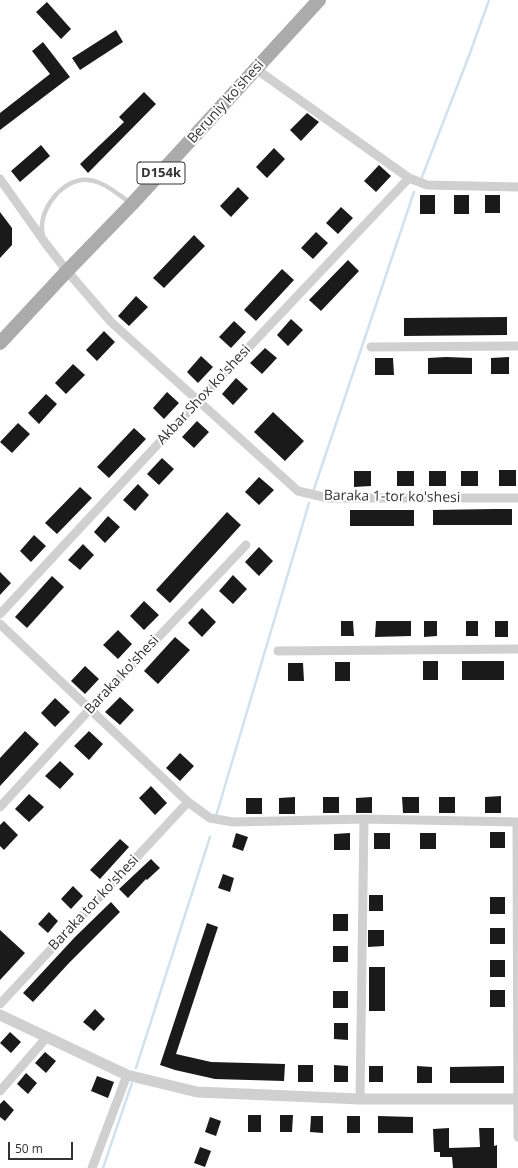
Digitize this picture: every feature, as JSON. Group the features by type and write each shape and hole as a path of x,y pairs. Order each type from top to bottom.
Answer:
{"main road":[{"name":"Beruniy ko'shesi","path":"0,343 132,204 319,0"}],"street":[{"path":"256,69 410,178 427,185 518,187"},
{"name":"Akbar Shox ko'shesi","path":"0,614 198,401 410,178"},
{"name":"Baraka 1-tor ko'shesi","path":"0,179 46,244 111,322 298,491 328,498 518,498"},
{"path":"371,347 518,346"},
{"name":"Baraka ko'shesi","path":"0,807 90,709 246,544"},
{"path":"0,624 188,802 210,818 233,822 364,819 517,822 518,1137"},
{"path":"278,651 518,649"},
{"name":"Baraka tor ko'shesi","path":"0,1004 188,802"},
{"path":"360,1099 364,819"},
{"path":"0,1015 127,1075 197,1092 360,1099 518,1099"},
{"path":"0,1091 47,1037"},
{"path":"92,1168 127,1075"}],"lane":[{"path":"46,244 42,232 42,218 48,205 69,184 81,180 94,181 107,187 132,204"}],"building":[{"path":"47,2 71,29 61,39 36,12"},
{"path":"116,30 123,42 80,70 72,58"},
{"path":"43,42 70,77 0,130 0,113 50,74 32,51"},
{"path":"144,92 156,104 88,173 80,164 124,122 119,117"},
{"path":"307,113 319,122 301,141 290,130"},
{"path":"41,145 50,156 20,182 11,171"},
{"path":"274,148 285,159 267,178 256,167"},
{"path":"379,165 391,176 376,192 364,181"},
{"path":"238,187 249,198 231,217 220,206"},
{"path":"420,195 435,195 435,214 420,214"},
{"path":"454,195 469,195 469,214 454,214"},
{"path":"485,195 500,195 500,213 485,213"},
{"path":"341,207 353,218 338,234 326,223"},
{"path":"0,212 12,228 12,245 0,258"},
{"path":"316,232 328,243 313,259 301,248"},
{"path":"194,235 205,246 164,288 153,278"},
{"path":"348,260 359,271 321,311 309,300"},
{"path":"282,269 294,280 256,321 244,310"},
{"path":"136,296 148,307 129,326 118,316"},
{"path":"507,317 507,335 404,336 404,318"},
{"path":"291,319 303,330 288,346 277,335"},
{"path":"234,321 246,332 231,348 219,337"},
{"path":"104,331 115,342 97,361 86,350"},
{"path":"265,348 277,358 262,374 250,363"},
{"path":"201,356 213,367 198,383 187,372"},
{"path":"509,357 509,374 491,374 491,358"},
{"path":"375,358 393,358 394,375 375,375"},
{"path":"428,358 472,358 472,374 428,374"},
{"path":"73,364 85,375 66,394 55,383"},
{"path":"236,378 248,389 233,405 222,394"},
{"path":"167,392 179,403 164,419 153,408"},
{"path":"46,394 57,404 39,424 28,413"},
{"path":"273,412 304,441 285,461 254,432"},
{"path":"197,421 209,432 194,448 182,437"},
{"path":"18,423 30,434 12,453 0,442"},
{"path":"134,428 146,439 109,478 97,467"},
{"path":"162,458 174,469 159,485 147,474"},
{"path":"499,470 516,470 516,486 499,486"},
{"path":"354,471 371,471 371,486 354,487"},
{"path":"397,471 414,471 414,486 397,486"},
{"path":"429,471 446,471 446,486 429,486"},
{"path":"461,471 478,471 478,486 461,486"},
{"path":"259,477 274,490 259,505 245,492"},
{"path":"138,484 149,495 135,511 123,500"},
{"path":"80,487 92,498 57,534 45,523"},
{"path":"512,509 512,525 433,525 433,510"},
{"path":"350,510 414,510 414,526 350,526"},
{"path":"227,512 241,525 170,603 156,590"},
{"path":"108,516 120,527 105,543 94,532"},
{"path":"34,535 46,546 31,562 20,551"},
{"path":"83,544 94,555 80,570 68,560"},
{"path":"259,547 273,561 259,576 245,562"},
{"path":"0,572 11,583 0,595"},
{"path":"233,575 247,589 233,604 219,591"},
{"path":"52,576 64,587 27,628 15,617"},
{"path":"144,601 159,615 144,630 130,616"},
{"path":"202,608 216,622 202,637 188,623"},
{"path":"341,621 353,621 354,636 341,636"},
{"path":"376,621 411,621 411,636 375,637"},
{"path":"424,621 437,621 437,636 424,637"},
{"path":"466,621 478,621 478,636 466,636"},
{"path":"495,621 508,621 508,637 495,637"},
{"path":"118,630 132,644 118,659 103,645"},
{"path":"175,637 190,650 158,684 144,671"},
{"path":"423,661 438,661 438,680 423,680"},
{"path":"462,661 504,661 504,680 462,680"},
{"path":"335,662 350,662 350,681 335,681"},
{"path":"288,663 303,663 304,681 288,681"},
{"path":"85,666 99,679 85,694 71,681"},
{"path":"120,697 134,710 120,725 105,712"},
{"path":"55,698 70,712 55,727 41,713"},
{"path":"25,731 39,744 0,786 0,758"},
{"path":"89,731 103,744 89,760 74,746"},
{"path":"180,753 194,766 180,781 166,768"},
{"path":"60,761 74,774 60,789 45,776"},
{"path":"151,786 167,803 155,815 139,798"},
{"path":"29,794 44,807 29,822 15,809"},
{"path":"501,796 501,813 485,813 485,797"},
{"path":"295,797 295,814 279,814 279,798"},
{"path":"323,797 339,797 339,813 323,813"},
{"path":"372,797 372,813 356,813 356,798"},
{"path":"402,797 419,797 419,813 403,813"},
{"path":"439,797 455,797 455,813 439,813"},
{"path":"246,798 262,798 262,814 246,814"},
{"path":"4,821 18,835 4,850 0,846 0,825"},
{"path":"490,832 505,832 505,848 490,848"},
{"path":"236,833 248,837 243,851 232,847"},
{"path":"350,833 350,850 334,850 334,834"},
{"path":"374,833 390,833 390,849 374,849"},
{"path":"420,833 436,833 436,849 420,849"},
{"path":"120,839 129,847 100,879 90,870"},
{"path":"151,859 160,868 147,880 146,879 128,898 119,889"},
{"path":"223,874 234,878 230,892 218,888"},
{"path":"73,886 83,896 71,909 61,899"},
{"path":"369,895 383,895 383,911 369,911"},
{"path":"490,897 505,897 505,914 490,914"},
{"path":"111,902 120,912 69,963 33,1002 23,993 75,937"},
{"path":"49,912 58,921 48,933 38,924"},
{"path":"333,914 348,914 348,931 333,931"},
{"path":"207,923 218,927 176,1054 211,1062 285,1064 284,1081 215,1079 160,1065"},
{"path":"490,928 505,928 505,944 490,944"},
{"path":"0,930 25,953 0,980"},
{"path":"368,930 384,930 384,946 368,947"},
{"path":"333,946 348,946 348,962 333,962"},
{"path":"490,960 505,960 505,977 490,977"},
{"path":"369,967 385,967 385,1011 369,1011"},
{"path":"490,990 505,990 505,1007 490,1007"},
{"path":"333,991 348,991 348,1008 333,1008"},
{"path":"95,1009 105,1019 94,1031 83,1022"},
{"path":"334,1023 348,1023 348,1040 334,1039"},
{"path":"10,1032 21,1042 11,1053 0,1043"},
{"path":"45,1052 56,1061 46,1073 35,1063"},
{"path":"298,1065 313,1065 313,1082 298,1082"},
{"path":"334,1065 348,1066 348,1082 334,1082"},
{"path":"369,1066 383,1066 383,1082 369,1082"},
{"path":"417,1066 432,1067 432,1083 417,1083"},
{"path":"504,1066 504,1083 450,1083 450,1067"},
{"path":"26,1073 37,1083 28,1094 17,1084"},
{"path":"97,1076 114,1082 108,1098 91,1091"},
{"path":"4,1100 14,1110 5,1121 0,1117 0,1104"},
{"path":"248,1115 261,1115 261,1132 248,1132"},
{"path":"280,1115 293,1115 292,1132 280,1132"},
{"path":"311,1116 323,1116 323,1133 310,1132"},
{"path":"347,1116 360,1116 360,1133 347,1133"},
{"path":"378,1116 413,1117 413,1133 378,1133"},
{"path":"210,1117 221,1121 216,1136 205,1132"},
{"path":"449,1128 449,1148 480,1147 479,1128 494,1128 494,1146 497,1145 497,1168 453,1168 452,1157 440,1157 440,1152 434,1152 433,1129"},
{"path":"200,1147 211,1151 205,1167 194,1163"}],"waterway":[{"path":"422,177 489,0"},
{"path":"314,489 414,192"},
{"path":"216,816 309,503"},
{"path":"136,1068 210,837"},
{"path":"103,1168 132,1083"}]}
